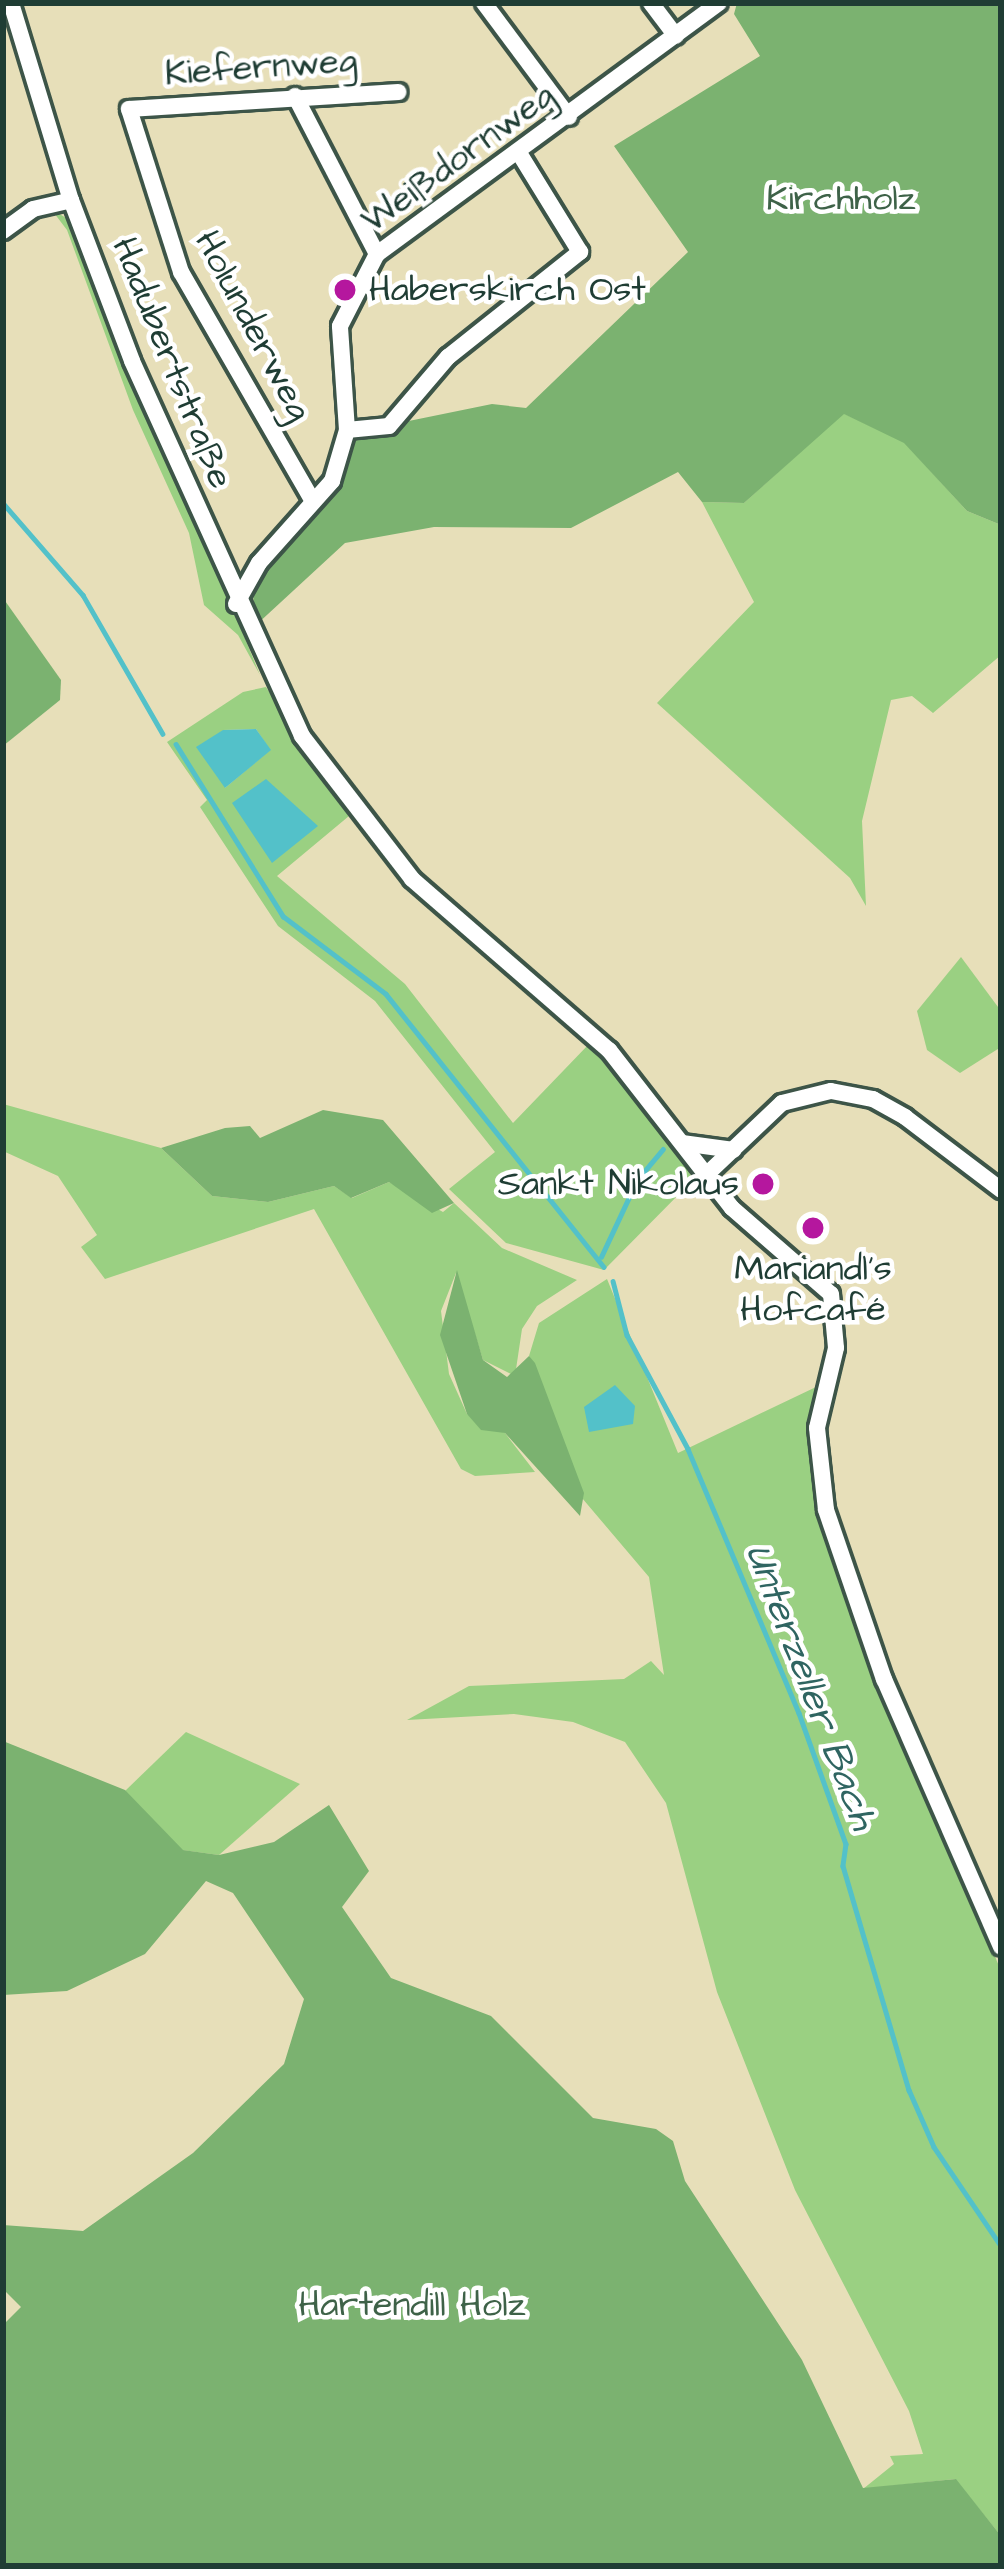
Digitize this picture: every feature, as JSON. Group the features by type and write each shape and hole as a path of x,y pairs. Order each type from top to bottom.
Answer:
{"street":[{"name":"Hadubertstraße","path":"11,3 71,200 236,604 302,736 412,879 609,1050 705,1176 831,1294 836,1348 817,1427 826,1510 884,1678 1001,1947"},
{"path":"484,3 569,116"},
{"path":"651,3 676,36"},
{"name":"Weißdornweg","path":"236,604 310,498 332,481 347,430 340,326 376,254 719,3"},
{"name":"Kiefernweg","path":"129,110 398,92"},
{"path":"295,96 376,254"},
{"name":"Holunderweg","path":"129,110 181,272 310,498"},
{"path":"347,430 389,426 448,357 580,253 519,153"},
{"path":"3,231 33,209 71,200"},
{"path":"705,1176 782,1103 831,1091 873,1099 1001,1190"},
{"path":"682,1143 734,1150"}],"green space":[{"name":"Kirchholz","path":"737,3 1001,3 1001,525 967,511 904,443 844,414 744,503 702,502 678,472 571,528 434,527 345,543 255,626 253,593 267,560 315,501 350,433 492,404 526,408 688,252 614,146 760,56 734,14"},
{"path":"51,209 73,222 260,675 238,635 204,605 189,533 133,410 67,230"},
{"path":"843,413 904,442 967,511 1001,525 1001,655 933,713 912,696 891,700 862,821 866,906 850,878 657,703 754,602 702,502 744,503"},
{"path":"3,598 61,680 60,700 3,746"},
{"path":"266,687 349,816 277,876 405,984 513,1123 589,1044 686,1166 693,1180 604,1270 506,1243 449,1189 495,1152 375,1001 278,926 200,807 207,800 167,742 243,692","holes":["256,729 270,750 225,788 223,730"]},
{"path":"961,957 1001,1011 1001,1047 960,1073 927,1050 917,1011"},
{"path":"3,1104 161,1148 212,1196 268,1202 334,1186 352,1198 389,1182 443,1212 454,1203 502,1248 577,1280 537,1306 522,1329 515,1376 483,1360 456,1273 441,1311 449,1374 467,1414 505,1433 535,1472 475,1476 461,1469 314,1209 105,1279 81,1247 97,1235 58,1176 3,1151"},
{"path":"323,1110 383,1120 454,1203 432,1213 389,1182 351,1198 334,1186 268,1202 212,1196 161,1148 225,1128 250,1126 260,1138"},
{"path":"457,1270 483,1360 507,1377 529,1356 535,1363 584,1493 580,1516 505,1433 481,1430 467,1414 440,1335"},
{"path":"607,1279 678,1453 816,1387 812,1459 840,1581 1001,1971 1001,2536 955,2479 863,2489 894,2464 890,2456 923,2454 909,2411 795,2190 717,1992 666,1803 625,1742 573,1722 514,1714 407,1720 469,1686 624,1679 651,1661 664,1675 649,1577 582,1498 529,1356 539,1323"},
{"path":"186,1732 300,1784 219,1855 182,1850 125,1791"},
{"name":"Hartendill Holz","path":"3,1741 125,1790 183,1850 219,1855 274,1842 329,1805 369,1871 342,1907 391,1978 491,2016 593,2118 656,2129 673,2141 685,2181 802,2360 863,2488 956,2479 1001,2536 1001,2566 3,2566 3,2325 21,2307 3,2289 3,2225 83,2231 193,2153 284,2064 304,1999 233,1893 206,1881 145,1954 67,1991 3,1995"}],"water":[{"path":"256,729 271,750 225,788 196,747 223,730"},
{"path":"266,779 318,826 272,863 232,803"},
{"path":"615,1385 635,1406 633,1424 589,1432 584,1407"}],"waterway":[{"name":"Unterzeller Bach","path":"3,503 83,595 163,734"},
{"name":"Unterzeller Bach","path":"176,744 283,916 386,994 604,1267"},
{"path":"601,1257 637,1180 663,1149"},
{"name":"Unterzeller Bach","path":"613,1281 627,1335 688,1449 799,1713 846,1844 843,1866 909,2090 934,2147 1001,2246"}],"place":[{"name":"Haberskirch Ost","path":"345,290"},
{"name":"Sankt Nikolaus","path":"763,1184"},
{"name":"Mariandl's Hofcafé","path":"813,1228"}]}
